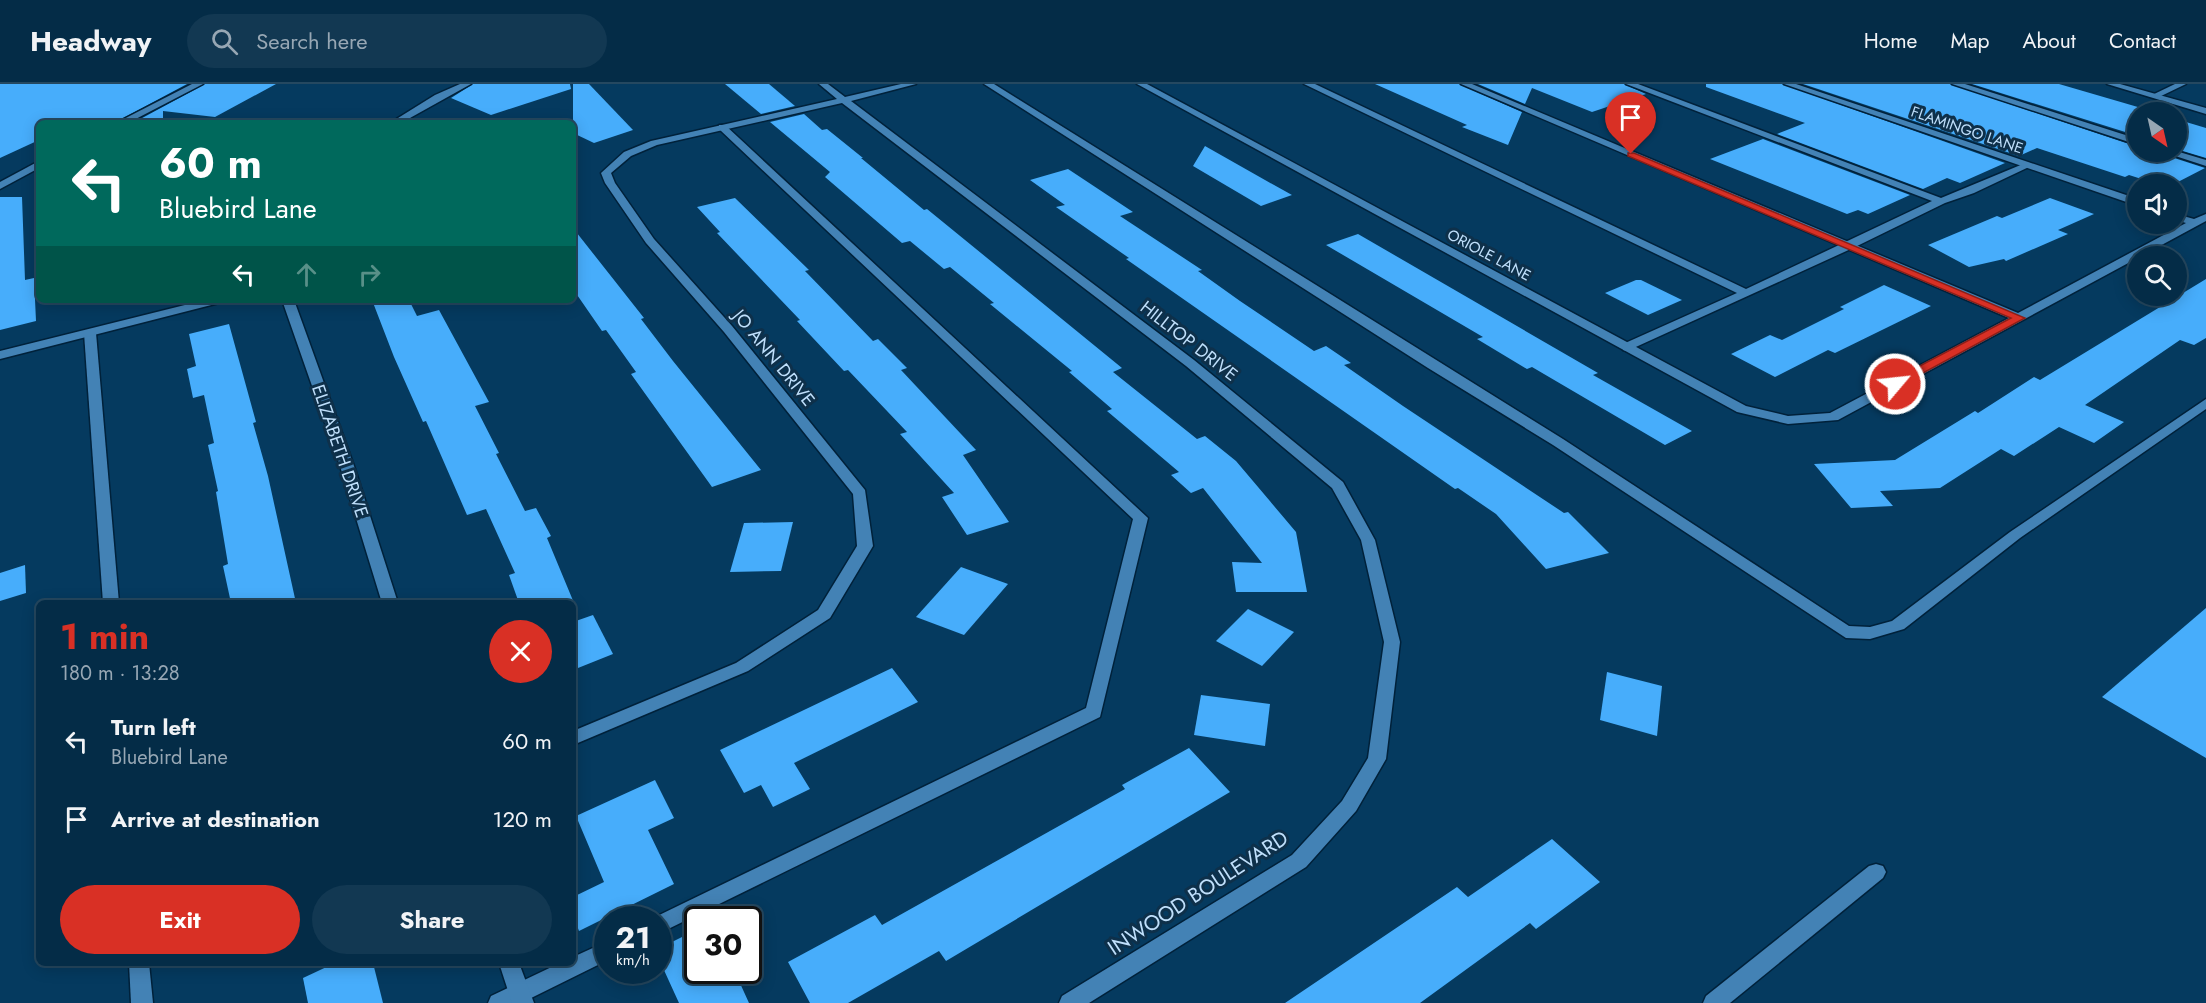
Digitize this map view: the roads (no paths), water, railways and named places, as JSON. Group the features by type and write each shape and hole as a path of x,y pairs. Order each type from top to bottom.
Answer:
{"street":[{"path":"127,120 199,84"},
{"path":"400,120 438,97 466,84"},
{"name":"HILLTOP DRIVE","path":"823,84 1190,363 1338,485 1368,540 1392,642 1383,715"},
{"name":"JO ANN DRIVE","path":"576,737 742,667 824,614 865,546 860,493 728,329 650,241 610,183 606,173 616,162 633,150 912,84"},
{"path":"988,84 1432,365 1558,442 1846,632 1870,633 1898,625 2015,535 2206,403"},
{"name":"ORIOLE LANE","path":"1141,84 1742,409 1788,420 1833,417 2019,318"},
{"path":"1308,84 1746,293"},
{"path":"1465,84 2019,318 2201,220"},
{"path":"1630,84 1941,201"},
{"name":"FLAMINGO LANE","path":"1788,84 2127,199"},
{"path":"1956,84 2127,138"},
{"path":"2110,84 2206,111"},
{"path":"2154,96 2182,84"},
{"path":"672,918 1094,712 1141,518 722,128"},
{"path":"2187,158 2206,164"},
{"path":"0,186 36,166"},
{"path":"1627,347 1849,246 1941,201 2026,166"},
{"path":"0,356 207,303"},
{"name":"ELIZABETH DRIVE","path":"289,303 347,466 389,600"},
{"path":"90,333 111,600"},
{"name":"INWOOD BOULEVARD","path":"1070,1003 1299,861 1349,806 1377,759 1383,715"},
{"path":"1714,1003 1876,872"},
{"path":"499,1003 521,998 594,958"},
{"path":"139,966 142,1003"},
{"path":"510,966 521,998"}]}
